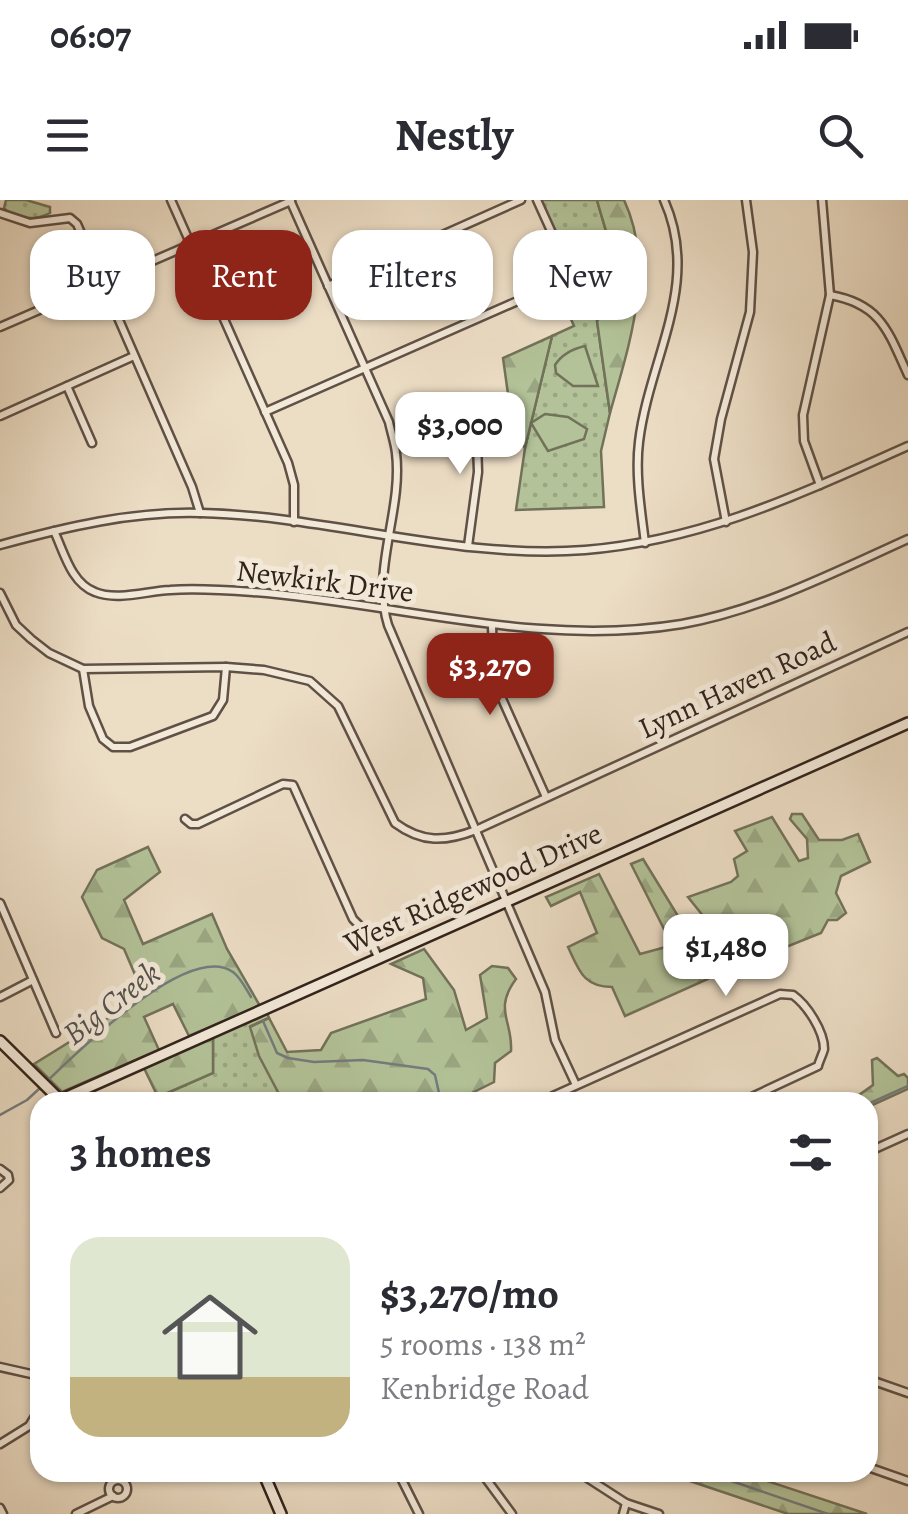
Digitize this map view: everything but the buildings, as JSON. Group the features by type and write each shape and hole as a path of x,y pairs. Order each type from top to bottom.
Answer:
{"main road":[{"name":"West Ridgewood Drive","path":"81,1092 908,723"},
{"path":"0,1041 53,1092"},
{"path":"267,1482 281,1514"}],"street":[{"path":"171,200 184,230"},
{"path":"224,230 291,200 388,422 396,454 383,609 545,992 555,1040 576,1085"},
{"path":"328,286 521,200"},
{"path":"265,412 572,278 538,200"},
{"path":"645,543 639,442 679,279 679,242 664,200"},
{"path":"726,523 714,459 750,312 753,252 746,200"},
{"path":"820,485 804,441 803,415 830,295 822,200"},
{"path":"0,213 30,223 70,218 80,230"},
{"path":"830,295 865,305 878,316 908,375"},
{"path":"0,327 30,314"},
{"path":"119,320 200,512"},
{"path":"224,320 288,463 294,485 294,522"},
{"path":"0,416 134,356"},
{"path":"68,386 92,444"},
{"path":"468,546 478,472 476,411"},
{"path":"0,546 94,520 200,512 468,546 583,550 645,543 726,523 908,446"},
{"name":"Newkirk Drive","path":"54,530 72,571 82,585 96,593 114,596 210,590 383,609 492,626 609,632 683,624 772,598 908,538"},
{"path":"0,593 16,625 30,639 49,653 83,668 89,706 103,740 113,746 130,748 213,716 222,700 226,667"},
{"path":"492,626 494,681 546,797"},
{"name":"Lynn Haven Road","path":"83,668 226,667 295,676 323,690 344,718 387,813 408,833 438,840 476,830 908,632"},
{"path":"186,819 190,824 198,824 284,784 292,784 353,919 367,933 378,957"},
{"path":"0,903 56,1033"},
{"path":"0,997 33,980"},
{"path":"561,1092 780,994 793,995 821,1036 824,1050 818,1066 764,1092"},
{"path":"878,1148 908,1134"},
{"path":"0,1169 9,1180 0,1188"},
{"path":"0,1367 30,1374"},
{"path":"878,1382 908,1393"},
{"path":"0,1444 30,1424"},
{"path":"878,1471 908,1481"},
{"path":"403,1482 419,1514"},
{"path":"488,1482 512,1514"},
{"path":"593,1482 626,1503 659,1514"},
{"path":"76,1514 112,1496"},
{"path":"622,1514 626,1503"}],"green space":[{"path":"6,200 26,200 50,207 50,213 19,217 4,208"},
{"path":"540,200 597,200 605,230 553,230"},
{"path":"597,200 624,200 634,230 605,230"},
{"path":"571,320 598,320 610,413 601,451 604,507 516,510 525,448 552,336 574,326"},
{"path":"634,320 610,413 597,321"},
{"path":"552,336 525,448 513,430 503,358"},
{"path":"585,346 598,386 573,386 556,373 555,365 561,358"},
{"path":"545,414 568,417 587,429 584,439 548,451 531,423"},
{"path":"792,814 802,814 819,840 842,840 858,834 870,862 841,876 836,893 846,913 837,920 828,920 821,933 746,963 688,897 738,876 734,859 747,851 735,831 772,817 799,861 808,858 807,839 790,819"},
{"path":"148,847 160,872 124,900 143,944 212,914 260,1006 189,1036 173,1004 144,1017 159,1050 62,1092 34,1064 121,1010 136,977 124,949 102,938 82,897 97,870"},
{"path":"643,859 678,916 708,979 625,1016 612,987 588,980 568,947 597,933 580,892 551,906 546,897 599,874 640,954 666,947 667,935 631,864"},
{"path":"424,949 454,990 466,1030 487,1018 480,975 492,966 508,968 516,979 505,1007 511,1051 495,1063 494,1082 474,1092 278,1092 259,1056 250,1027 269,1018 287,1052 321,1050 331,1033 426,999 423,978 391,964"},
{"path":"267,1013 269,1018 251,1026 308,1092 169,1092 213,1073 213,1036"},
{"path":"213,1036 213,1073 169,1092 156,1092 144,1068"},
{"path":"877,1058 898,1076 904,1074 908,1089 878,1102 878,1092 863,1092 873,1085 872,1060"},
{"path":"693,1482 770,1482 867,1514 788,1514"}],"waterway":[{"name":"Big Creek","path":"46,1082 134,1004 189,972 213,967 233,972 251,997"},
{"name":"Big Creek","path":"263,1021 277,1053 288,1058 314,1062 363,1060 428,1069 435,1075 439,1092"},
{"path":"878,1100 908,1086"},
{"name":"Big Creek","path":"36,1092 40,1088"},
{"name":"Big Creek","path":"0,1115 30,1097"},
{"name":"Big Creek","path":"734,1482 828,1514"}]}
